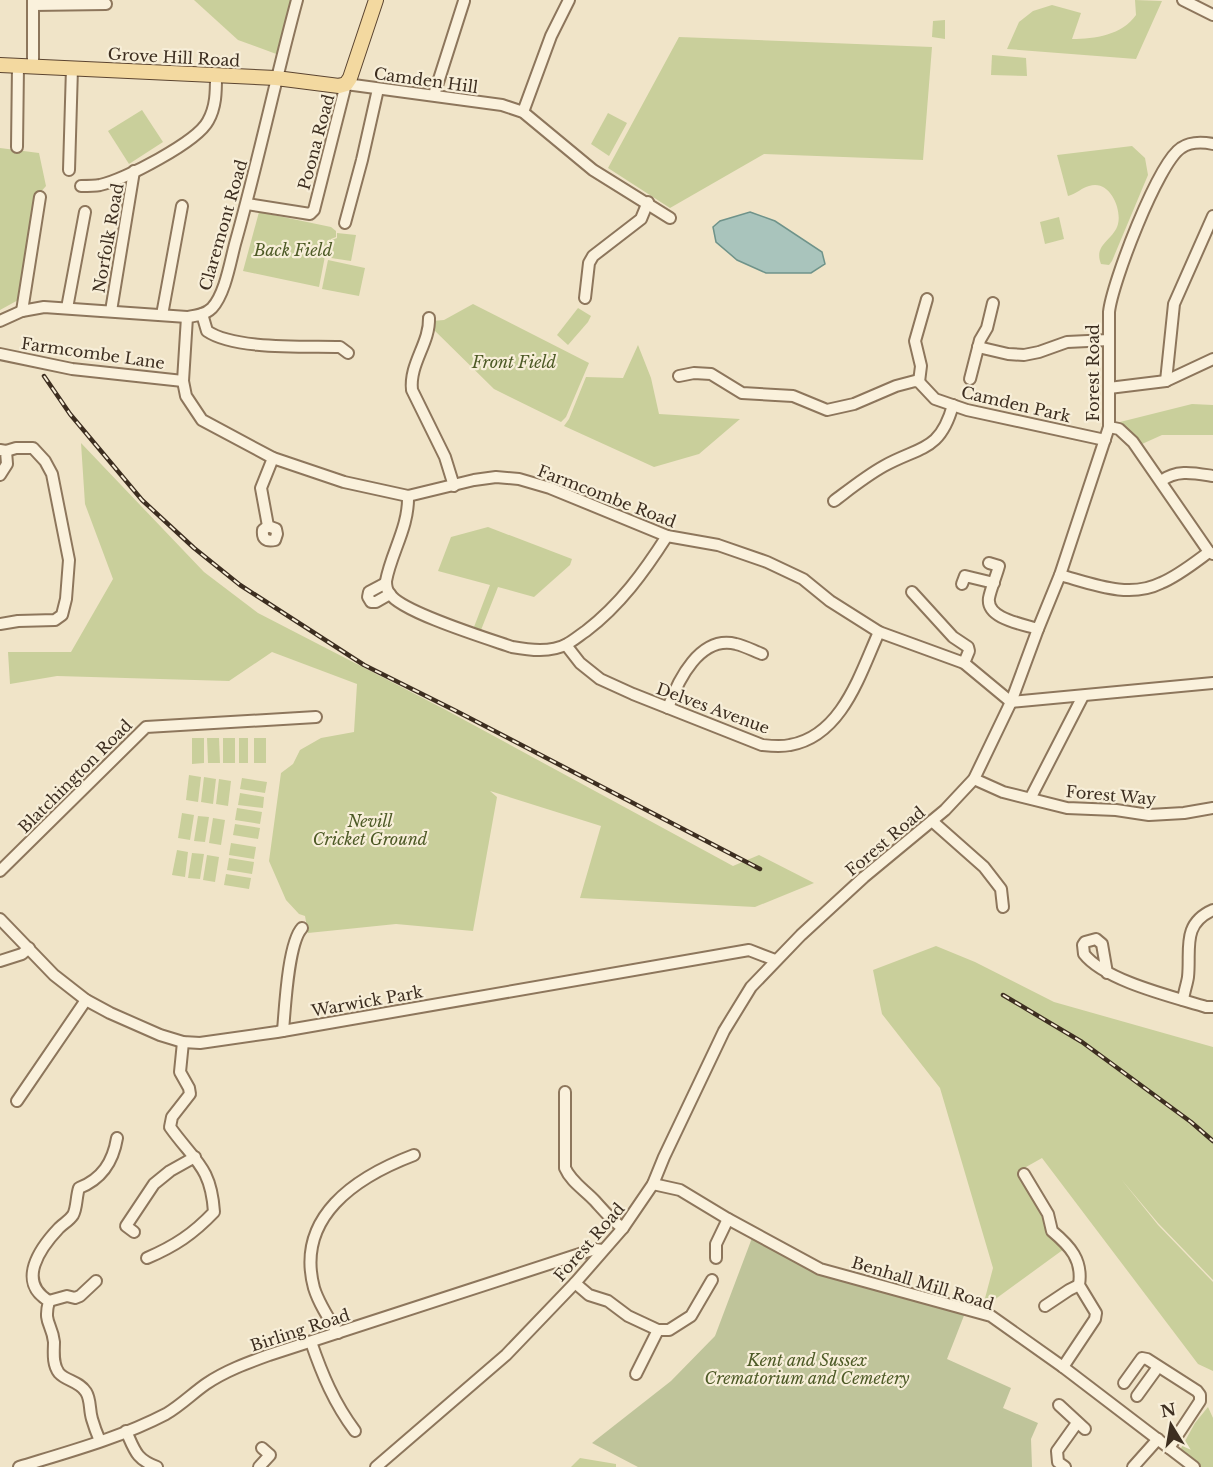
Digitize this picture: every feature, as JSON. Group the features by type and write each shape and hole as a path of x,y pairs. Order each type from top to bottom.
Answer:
{"main road":[{"path":"346,84 376,0"},
{"name":"Grove Hill Road","path":"0,65 276,78 339,86 346,84"}],"street":[{"name":"Claremont Road","path":"0,321 22,311 44,307 187,317 202,314 211,309 220,293 247,204 276,78 297,0"},
{"path":"569,0 551,36 523,112 593,170 648,202 670,218"},
{"path":"1183,0 1213,15"},
{"path":"434,95 464,1"},
{"path":"33,66 33,3 106,4"},
{"path":"17,147 18,66"},
{"path":"69,170 72,68"},
{"path":"81,186 102,184 135,171 190,140 208,123 215,104 216,76"},
{"name":"Camden Hill","path":"346,84 502,105 523,112"},
{"name":"Poona Road","path":"247,204 310,214 314,210 346,84"},
{"path":"345,223 378,89"},
{"name":"Forest Road","path":"376,1467 431,1417 489,1371 575,1283 622,1228 653,1184 724,1031 751,987 775,960 841,898 956,800 974,778 1011,702 1060,575 1109,427 1110,298 1163,169 1175,153 1187,145 1213,144"},
{"name":"Norfolk Road","path":"111,311 135,171"},
{"path":"22,311 40,198"},
{"path":"585,298 589,263 593,255 616,239 634,232 648,202"},
{"path":"162,315 182,206"},
{"path":"67,308 85,212"},
{"path":"1166,381 1174,304 1213,216"},
{"path":"970,379 993,303"},
{"path":"685,371 711,374 742,393 793,396 827,410 854,404 905,383 919,382 921,366 915,341 929,307"},
{"path":"202,314 207,330 220,338 256,344 340,347 348,353"},
{"name":"Farmcombe Road","path":"187,317 183,381 186,396 202,420 273,458 344,482 408,496 496,477 519,479 550,488 667,536 718,545 767,562 803,579 830,601 879,632 964,663 1011,702"},
{"path":"429,318 429,329 411,377 412,390 445,457 454,486"},
{"path":"978,347 1023,355 1067,342 1109,340"},
{"name":"Farmcombe Lane","path":"0,354 72,369 183,381"},
{"path":"1109,388 1166,381 1213,358"},
{"name":"Camden Park","path":"919,382 935,399 953,405 989,416 1104,441"},
{"path":"833,500 881,467 928,447 942,430 953,405"},
{"path":"1060,575 1119,590 1153,587 1211,553 1126,434 1119,429 1109,427"},
{"path":"0,475 7,464 3,451 33,448 45,461 52,474 69,560 66,599 62,615 55,620 0,624"},
{"path":"268,526 261,488 273,458"},
{"path":"1161,481 1167,476 1182,471 1213,476"},
{"path":"408,496 388,589 402,604 420,613 512,647 540,650 566,645 600,620 628,592 667,536"},
{"path":"989,564 999,566 989,600 990,608 995,614 1038,628"},
{"path":"962,584 965,576 994,583"},
{"path":"912,592 953,637 968,647 969,651 964,663"},
{"name":"Delves Avenue","path":"566,645 580,663 600,679 762,745 791,745 810,739 840,712 879,632"},
{"path":"668,708 676,685 699,654 714,645 734,643 762,654"},
{"path":"1011,702 1213,683"},
{"path":"1031,798 1083,696"},
{"name":"Blatchington Road","path":"0,872 146,727 316,717"},
{"name":"Forest Way","path":"974,778 1003,792 1067,808 1116,810 1149,815 1184,813 1213,808"},
{"path":"932,821 984,867 1001,889 1003,907"},
{"path":"1183,1000 1188,977 1188,940 1195,924 1213,910"},
{"name":"Warwick Park","path":"0,920 54,975 86,1000 160,1035 183,1042 200,1043 283,1031 749,950 775,960"},
{"path":"283,1031 296,934 302,928"},
{"path":"0,961 22,954 29,948"},
{"path":"1107,972 1183,1000 1213,1008"},
{"path":"17,1101 86,1000"},
{"path":"147,1258 174,1246 217,1214 208,1179 195,1157 170,1127 171,1117 190,1094 180,1072 183,1042"},
{"path":"565,1092 565,1168 568,1175 594,1200 610,1220 622,1228"},
{"path":"96,1281 80,1296 75,1298 67,1296 49,1301 38,1295 33,1286 33,1271 38,1255 46,1243 75,1212 79,1188 88,1185 105,1172 112,1159 117,1138"},
{"path":"338,1333 315,1290 310,1254 315,1232 328,1210 345,1194 381,1169 414,1155"},
{"path":"134,1232 126,1226 154,1184 170,1171 195,1157"},
{"path":"1024,1174 1052,1213 1052,1231 1069,1245 1077,1259 1081,1273 1079,1285 1096,1312 1095,1318 1063,1367"},
{"name":"Benhall Mill Road","path":"653,1184 680,1190 820,1269 991,1316 1063,1367 1194,1467"},
{"path":"716,1258 716,1244 728,1219"},
{"name":"Birling Road","path":"19,1467 100,1441 167,1413 208,1383 234,1369 595,1249 602,1250"},
{"path":"575,1283 590,1294 608,1300 628,1316 658,1330 669,1330 691,1316 712,1280"},
{"path":"1045,1306 1079,1285"},
{"path":"49,1301 46,1313 54,1343 52,1349 56,1366 60,1374 79,1384 85,1391 90,1400 91,1416 100,1441"},
{"path":"636,1374 658,1330"},
{"path":"311,1342 325,1381 340,1412 355,1431"},
{"path":"1124,1383 1142,1359 1158,1366 1200,1395 1200,1401 1169,1448"},
{"path":"1137,1396 1158,1366"},
{"path":"1059,1405 1081,1426 1057,1451 1058,1462 1065,1467"},
{"path":"126,1431 138,1457 145,1463 157,1467"},
{"path":"1132,1467 1158,1439"},
{"path":"259,1467 270,1455 262,1448"}],"green space":[{"path":"194,0 294,0 279,55 238,40"},
{"path":"1135,0 1162,1 1136,59 1007,49 1019,22 1033,11 1052,5 1081,13 1072,39 1090,38 1116,31 1130,22 1136,15"},
{"path":"945,20 945,39 932,37 933,21"},
{"path":"679,37 932,47 923,160 764,154 670,208 608,168"},
{"path":"992,55 1026,58 1027,76 991,75"},
{"path":"142,110 163,142 129,164 108,131"},
{"path":"608,113 627,123 609,156 591,144"},
{"path":"1132,146 1145,158 1148,175 1112,261 1109,265 1101,264 1099,257 1102,247 1118,224 1116,203 1108,191 1096,185 1068,196 1057,155"},
{"path":"0,148 39,153 46,186 38,195 20,299 0,310"},
{"name":"Back Field","path":"259,212 331,227 336,231 336,237 331,239 330,257 325,256 319,287 243,271"},
{"path":"1059,217 1064,239 1045,244 1040,222"},
{"path":"337,233 356,235 351,261 331,258 332,240 337,238"},
{"path":"328,260 365,268 359,296 322,289"},
{"name":"Front Field","path":"473,304 589,363 566,417 561,422 494,389 431,327 432,321 444,320"},
{"path":"578,308 591,316 568,345 557,335"},
{"path":"638,345 651,378 659,414 740,419 699,454 654,467 564,426 586,377 623,378"},
{"path":"1192,404 1213,405 1213,435 1162,435 1142,444 1120,422"},
{"name":"Nevill Cricket Ground","path":"81,443 204,572 258,613 444,709 733,866 759,855 814,883 755,907 580,898 601,826 490,791 497,797 473,931 396,924 308,933 305,916 299,914 286,900 269,861 281,773 293,764 300,750 321,738 354,732 357,684 272,652 229,681 57,676 10,684 8,652 71,652 113,579 85,504"},
{"path":"488,527 572,559 570,565 534,597 498,587 481,630 474,627 490,585 438,571 451,537"},
{"path":"192,738 204,738 204,763 192,764"},
{"path":"207,738 219,738 220,763 208,763"},
{"path":"223,738 235,738 235,763 223,763"},
{"path":"239,738 248,738 248,763 239,763"},
{"path":"254,738 266,738 266,763 254,763"},
{"path":"189,775 201,777 198,802 186,800"},
{"path":"204,777 216,779 213,804 201,802"},
{"path":"242,778 267,782 265,793 240,789"},
{"path":"219,779 231,781 228,806 216,804"},
{"path":"240,793 264,797 263,808 238,805"},
{"path":"237,808 262,812 260,824 235,820"},
{"path":"182,813 194,815 190,840 178,838"},
{"path":"198,816 209,817 205,842 194,841"},
{"path":"213,818 225,820 221,845 209,843"},
{"path":"235,824 260,828 258,839 233,835"},
{"path":"231,843 256,847 254,859 229,855"},
{"path":"177,850 188,852 185,877 172,875"},
{"path":"192,853 204,854 200,879 188,878"},
{"path":"207,855 219,857 215,882 203,880"},
{"path":"229,858 254,862 252,874 227,870"},
{"path":"226,874 251,878 249,889 224,885"},
{"path":"936,946 975,962 1054,1002 1213,1047 1213,1280 1158,1223 1121,1179 1158,1225 1213,1282 1213,1371 1198,1364 1042,1158 1019,1171 1064,1249 990,1303 984,1302 993,1268 940,1088 882,1014 873,970"},
{"name":"Kent and Sussex Crematorium and Cemetery","path":"752,1238 813,1268 965,1313 947,1359 1011,1388 1003,1408 1038,1423 1031,1439 1032,1467 638,1467 592,1443 671,1381 715,1336"},
{"path":"1208,1407 1213,1418 1213,1467 1199,1467 1179,1452 1195,1423"},
{"path":"580,1458 616,1464 616,1467 571,1467"}],"water":[{"path":"750,212 775,221 822,252 825,264 811,273 766,273 737,260 716,242 713,227 720,221"}],"railway":[{"path":"44,376 70,414 142,500 194,548 240,585 364,665 760,869"},
{"path":"1003,995 1082,1042 1191,1122 1213,1141"}]}
